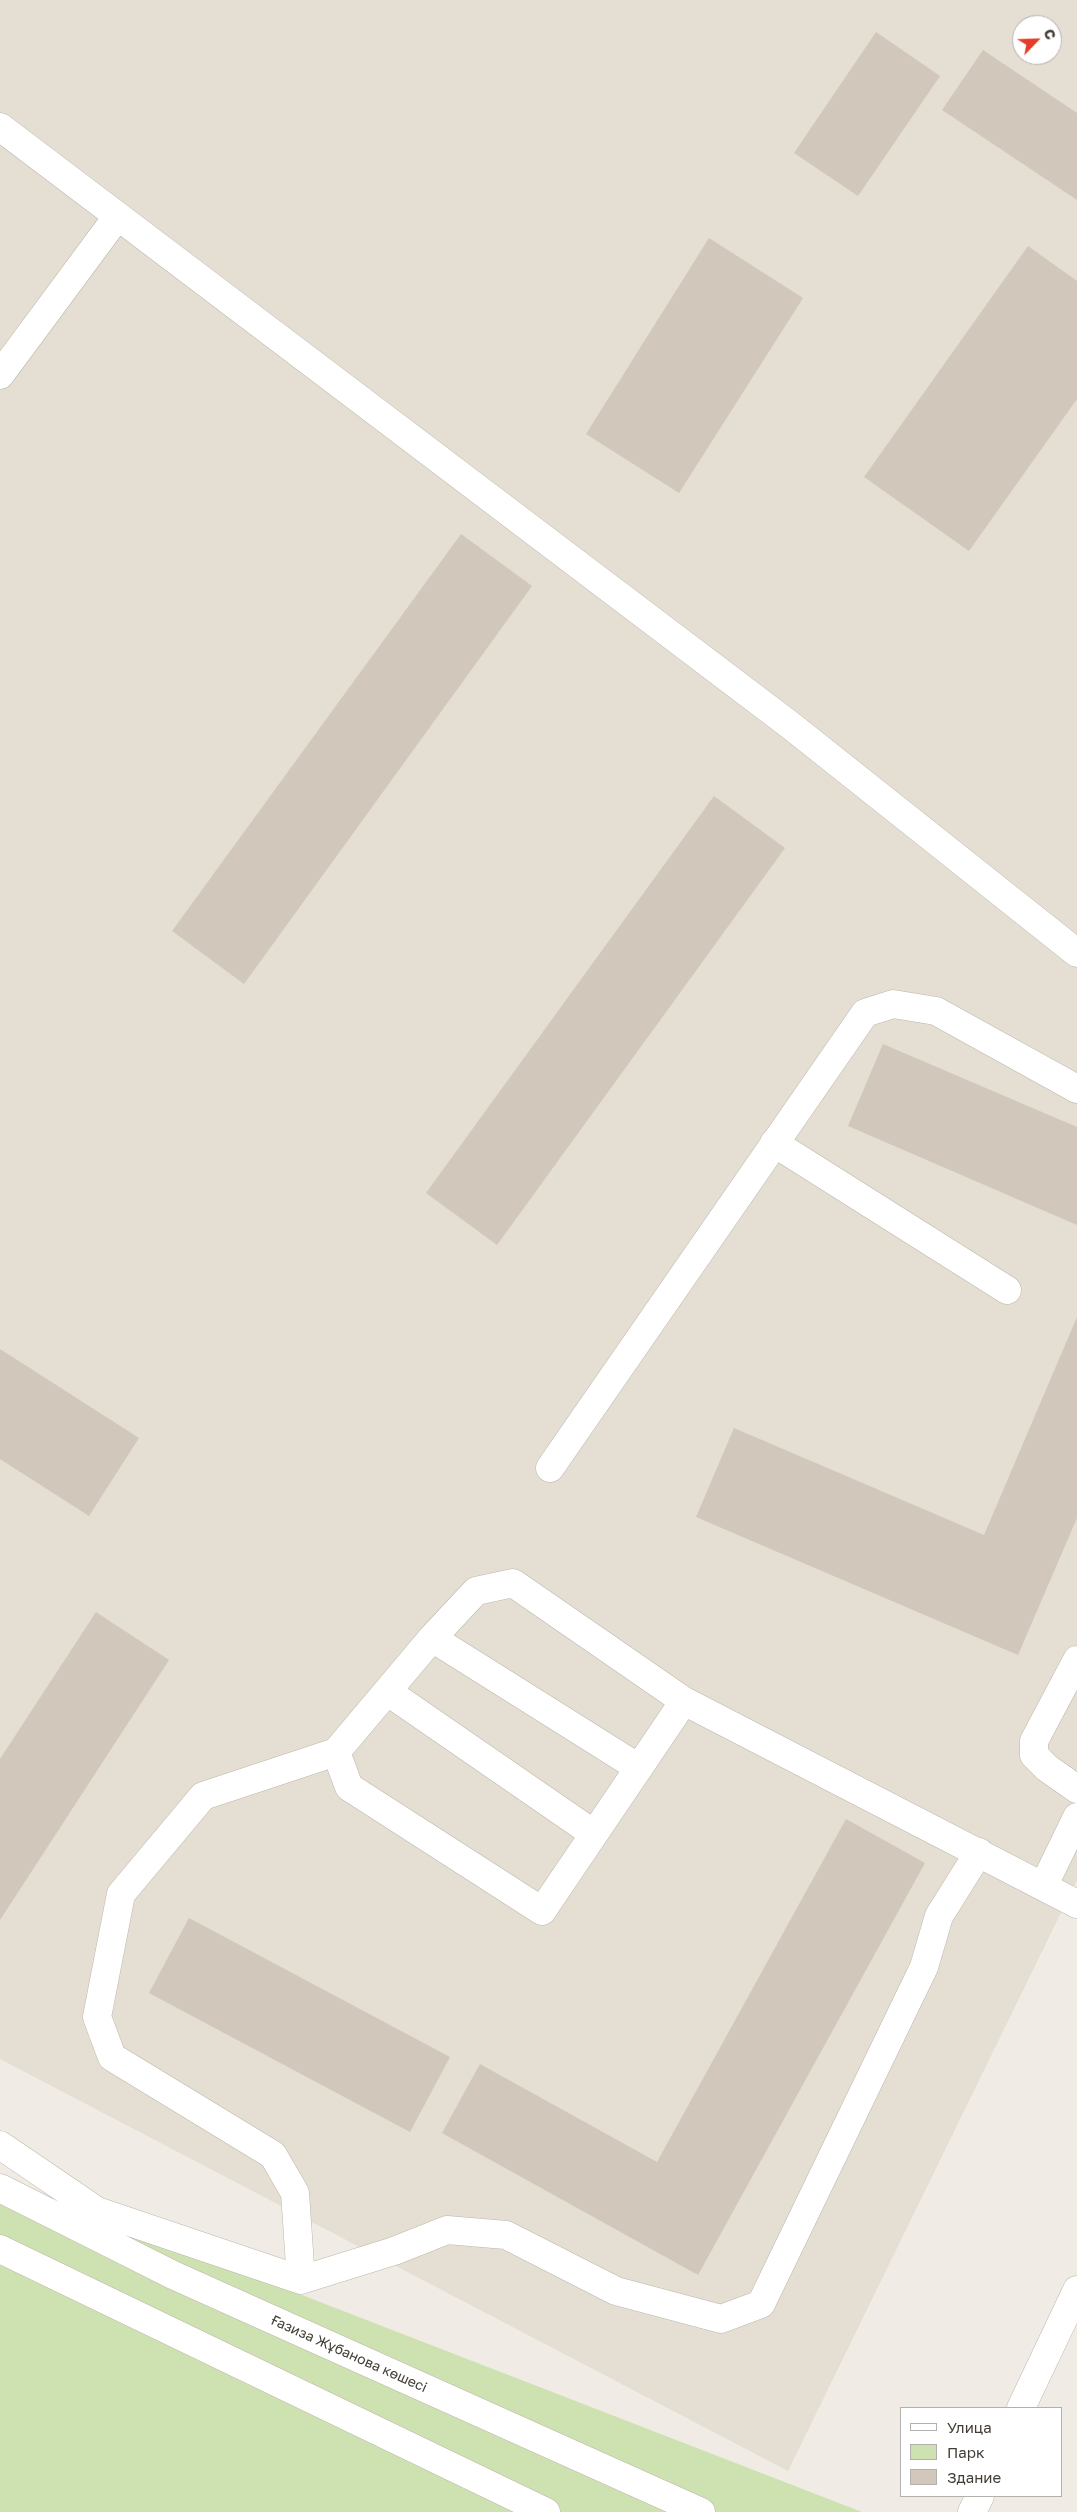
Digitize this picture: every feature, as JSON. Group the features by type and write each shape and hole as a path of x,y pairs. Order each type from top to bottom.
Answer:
{"street":[{"path":"0,127 790,725 1077,953"},
{"path":"0,375 117,217"},
{"path":"550,1468 865,1013 893,1004 936,1011 1077,1089"},
{"path":"774,1143 1008,1290"},
{"path":"301,2280 296,2192 273,2155 112,2056 98,2017 121,1894 203,1796 336,1752 432,1638 476,1591 513,1583 684,1701 1044,1885 1077,1904"},
{"path":"432,1638 639,1768"},
{"path":"1077,1660 1034,1741 1034,1755 1047,1768 1077,1789"},
{"path":"388,1692 594,1834"},
{"path":"336,1752 349,1787 542,1911 684,1701"},
{"path":"1044,1885 1077,1817"},
{"path":"0,2145 97,2210 301,2280 394,2251 447,2230 506,2235 616,2291 722,2319 761,2304 924,1967 940,1916 979,1852"},
{"name":"Ғазиза Жұбанова көшесі","path":"0,2188 173,2274 701,2512"},
{"path":"0,2249 546,2512"},
{"path":"1021,2407 1077,2290"},
{"path":"972,2512 980,2497"}],"shaded area":[{"path":"0,0 1077,0 1077,1880 788,2471 0,2059"}],"green space":[{"path":"0,2178 862,2512 0,2512"}],"building":[{"path":"876,32 940,76 858,196 794,153"},
{"path":"983,50 1077,113 1077,200 942,110"},
{"path":"709,238 803,298 679,493 586,434"},
{"path":"1028,246 1077,281 1077,399 969,551 864,477"},
{"path":"461,534 532,586 244,984 172,931"},
{"path":"714,796 785,848 497,1245 426,1193"},
{"path":"883,1044 1077,1127 1077,1225 848,1126"},
{"path":"1077,1317 1077,1518 1018,1655 696,1517 734,1428 984,1535"},
{"path":"0,1349 139,1438 89,1516 0,1459"},
{"path":"96,1612 169,1660 0,1920 0,1759"},
{"path":"846,1819 925,1863 698,2275 442,2133 480,2064 657,2162"},
{"path":"189,1918 450,2057 410,2132 149,1993"}]}
